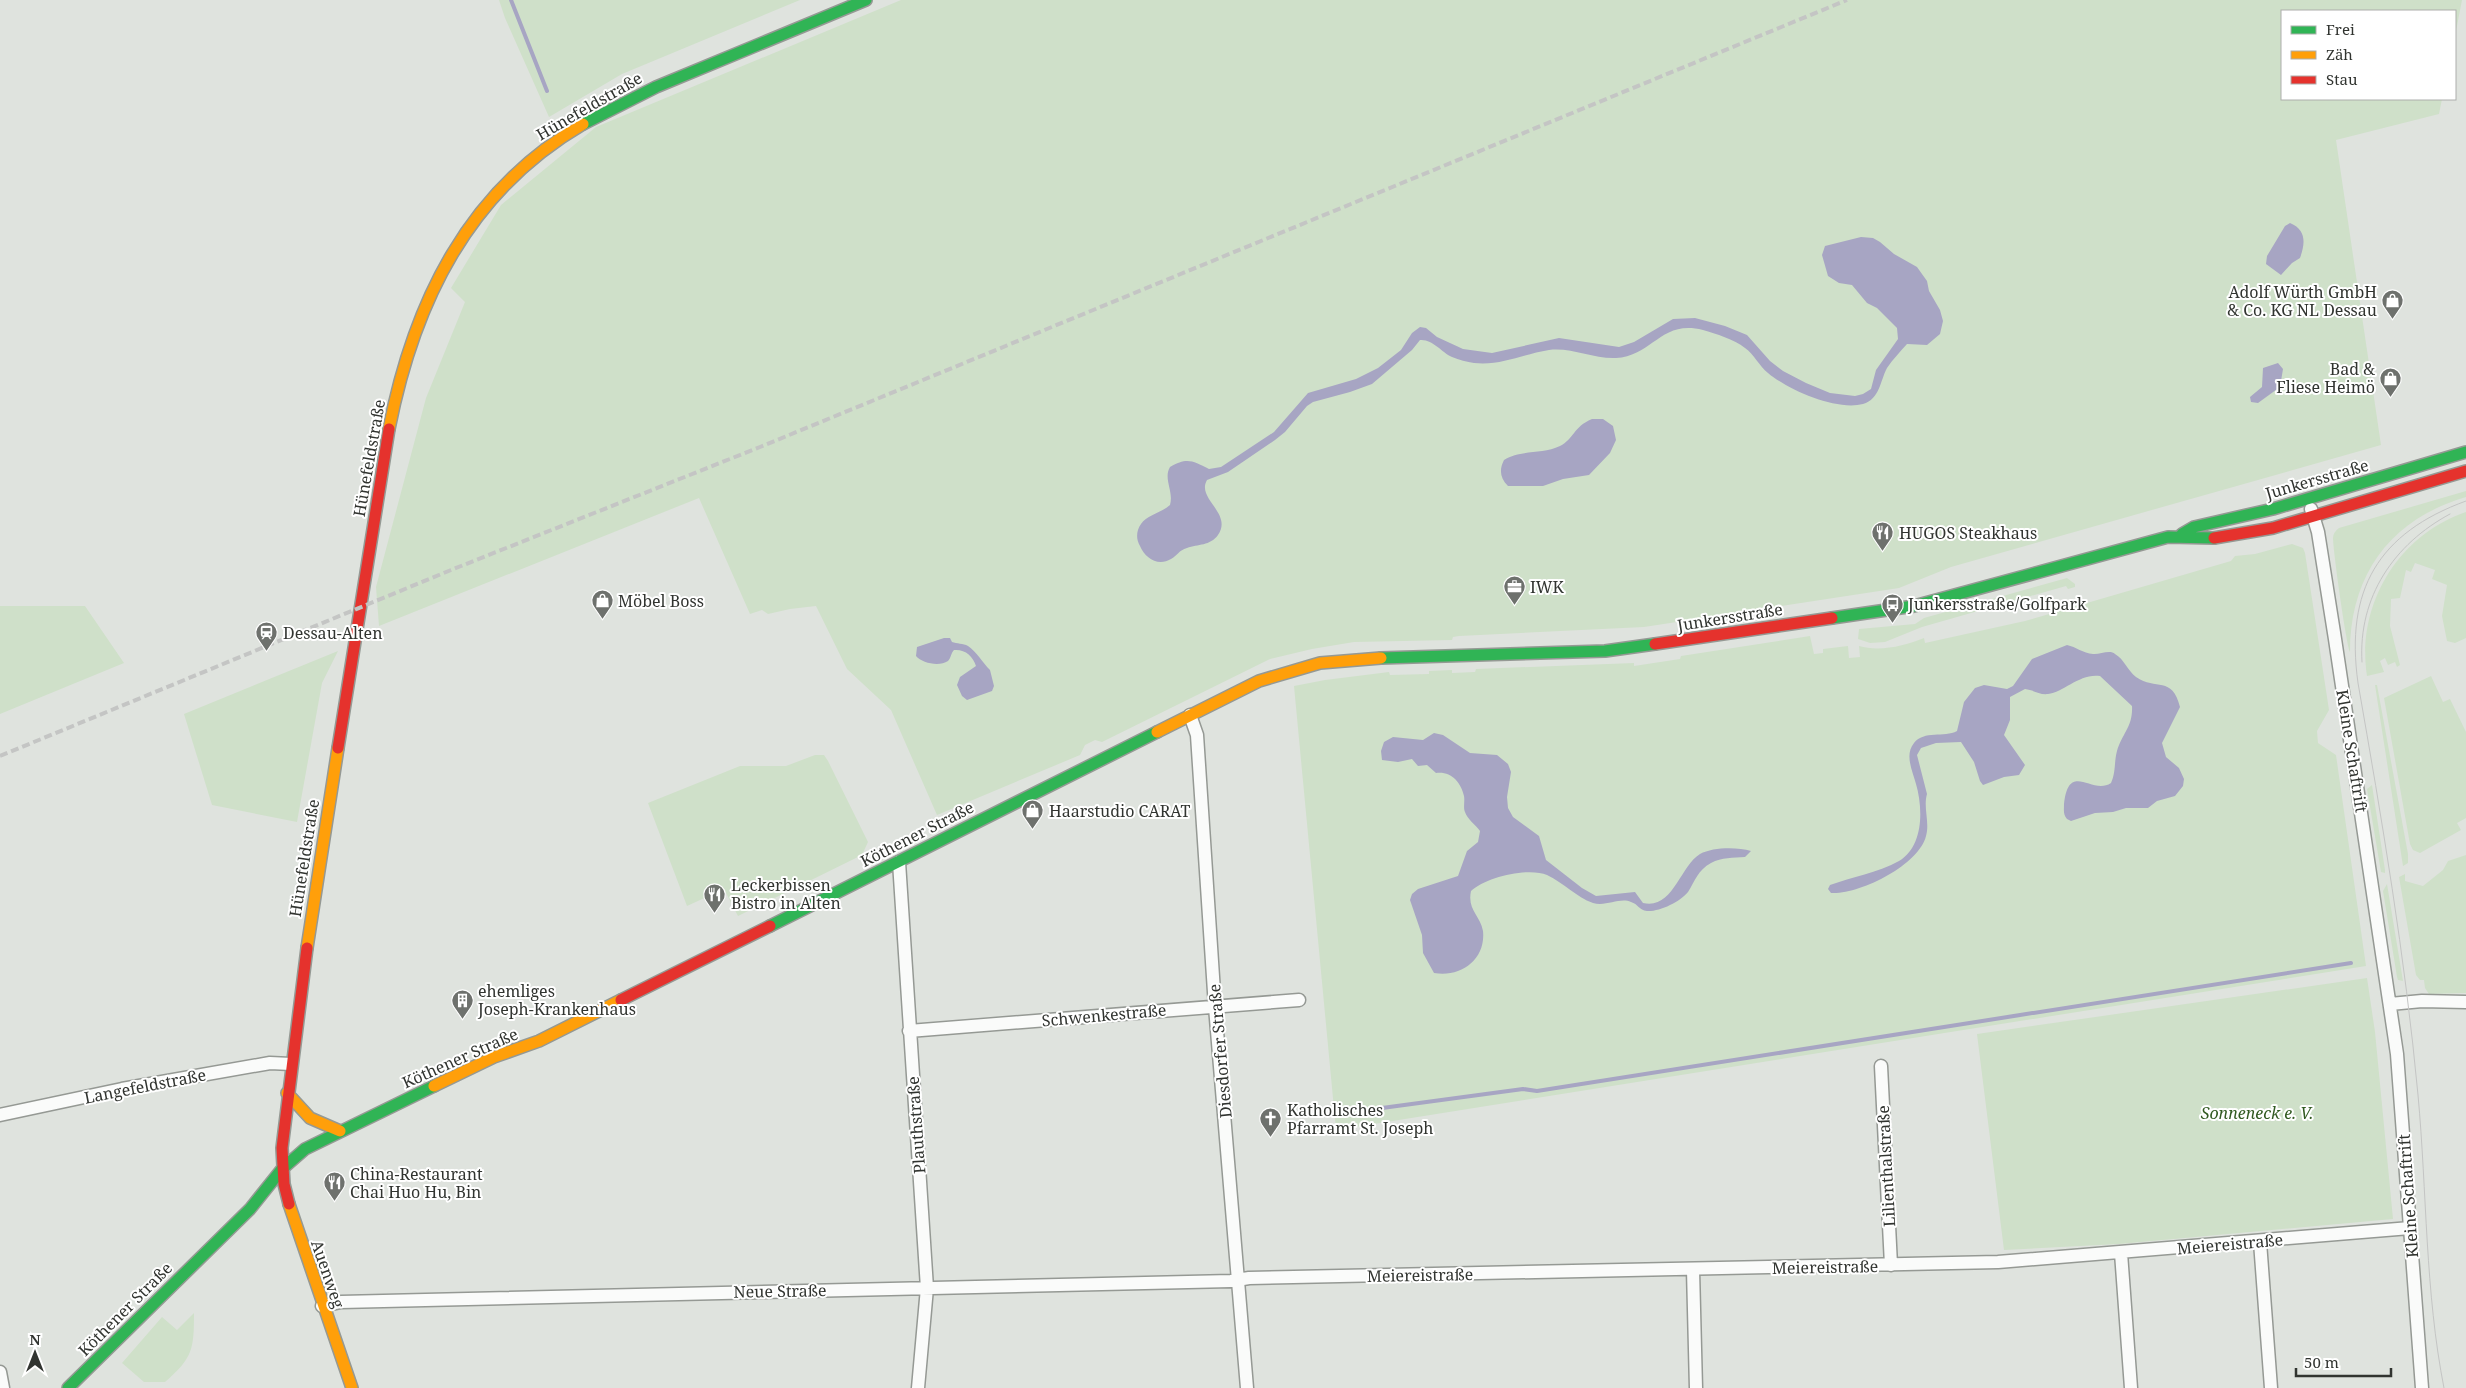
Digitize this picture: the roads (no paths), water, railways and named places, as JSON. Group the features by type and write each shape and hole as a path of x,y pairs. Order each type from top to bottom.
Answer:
{"main road":[{"name":"Hünefeldstraße","path":"282,1168 287,1093 303,973 381,470 397,391 412,338 437,282 460,240 498,190 534,157 578,128 632,97 866,0"},
{"name":"Junkersstraße","path":"1279,674 1320,663 1348,660 1638,648 1937,601 2053,567 2178,536 2194,527 2245,517 2466,452"},
{"name":"Junkersstraße","path":"2178,536 2218,538 2236,535 2314,516 2466,471"},
{"name":"Köthener Straße","path":"68,1388 250,1209 282,1168 304,1149 494,1057 539,1041 1190,715 1279,674"},
{"path":"287,1093 306,1118 323,1127 340,1132"},
{"name":"Auenweg","path":"282,1168 287,1201 352,1388"}],"street":[{"name":"Kleine Schaftrift","path":"2309,499 2314,516 2335,639 2399,1074 2422,1388"},
{"name":"Diesdorfer Straße","path":"1190,715 1197,736 1215,1006 1240,1280 1247,1388"},
{"name":"Plauthstraße","path":"899,862 909,1031 928,1288 918,1388"},
{"name":"Schwenkestraße","path":"909,1031 1299,1000"},
{"path":"2390,1004 2422,1001 2466,1002"},
{"name":"Langefeldstraße","path":"0,1115 270,1063 291,1064"},
{"name":"Lilienthalstraße","path":"1881,1066 1890,1266"},
{"name":"Meiereistraße","path":"1240,1280 1249,1278 1890,1266 1998,1262 2260,1242 2410,1228"},
{"path":"2260,1242 2271,1388"},
{"path":"2121,1253 2131,1388"},
{"path":"1693,1270 1696,1388"},
{"name":"Neue Straße","path":"322,1306 341,1302 1240,1280"},
{"path":"0,1372 3,1388"}],"water":[{"path":"2290,223 2296,226 2302,233 2304,243 2300,258 2292,263 2281,275 2266,264 2267,256 2285,226"},
{"path":"1861,237 1873,238 1894,254 1917,267 1927,281 1929,291 1940,310 1943,321 1940,334 1927,345 1907,344 1887,368 1879,389 1869,402 1852,405 1826,402 1813,398 1777,380 1762,367 1751,353 1736,342 1703,330 1689,328 1677,329 1667,333 1629,356 1616,358 1599,357 1574,351 1549,350 1493,363 1471,363 1448,355 1437,346 1425,340 1420,340 1412,350 1372,384 1313,402 1275,440 1228,472 1207,480 1206,494 1221,520 1221,527 1215,539 1184,549 1171,559 1161,562 1152,560 1142,550 1137,538 1139,527 1147,518 1170,505 1171,495 1168,472 1170,467 1181,462 1190,461 1209,469 1221,467 1274,432 1308,393 1356,379 1378,368 1401,350 1412,333 1420,327 1426,328 1437,337 1463,349 1492,353 1559,338 1619,347 1634,342 1673,319 1695,318 1725,326 1747,335 1770,361 1783,371 1806,383 1830,393 1855,396 1863,394 1871,389 1876,370 1898,339 1897,328 1877,308 1867,303 1852,285 1839,283 1828,276 1822,255 1825,246"},
{"path":"2278,363 2283,369 2280,387 2258,403 2251,402 2250,397 2262,387 2263,368"},
{"path":"1592,419 1603,419 1613,426 1616,440 1610,453 1589,475 1563,479 1543,486 1508,486 1505,483 1501,474 1504,460 1517,454 1553,449 1560,446 1577,429"},
{"path":"944,638 950,638 952,642 966,645 977,654 990,670 994,686 992,691 967,700 962,696 957,685 960,677 976,666 971,656 965,652 954,650 948,661 940,664 926,662 916,656 917,647"},
{"path":"2067,645 2089,653 2113,653 2121,659 2136,677 2143,681 2168,687 2173,691 2180,707 2162,743 2166,757 2179,768 2184,779 2183,786 2175,796 2157,801 2148,808 2126,808 2113,812 2095,813 2071,821 2067,819 2064,814 2064,804 2071,784 2076,781 2096,786 2104,786 2111,783 2117,751 2131,719 2132,706 2100,676 2086,677 2054,693 2042,694 2025,689 2010,697 2010,720 2004,735 2025,765 2019,775 2004,777 1983,785 1974,762 1961,742 1936,743 1921,748 1917,755 1927,794 1927,831 1921,847 1900,867 1886,876 1857,889 1831,893 1828,889 1830,885 1891,865 1899,861 1913,846 1920,826 1920,804 1909,758 1914,743 1918,739 1929,735 1957,731 1964,702 1975,688 1984,685 2007,689 2013,686 2032,659"},
{"path":"1434,733 1443,735 1470,753 1497,755 1508,764 1511,772 1507,797 1508,808 1513,817 1539,836 1546,860 1582,888 1596,896 1635,892 1643,903 1653,903 1662,900 1669,894 1693,860 1700,854 1725,848 1751,851 1745,857 1723,859 1711,863 1700,872 1684,896 1669,906 1652,911 1644,910 1627,901 1603,904 1593,903 1553,878 1539,873 1519,873 1487,881 1471,891 1470,898 1472,908 1483,931 1483,941 1476,958 1462,970 1444,974 1434,973 1423,953 1422,935 1410,900 1412,894 1418,889 1458,876 1467,851 1478,842 1480,831 1466,815 1463,791 1454,778 1446,774 1436,773 1427,765 1418,766 1412,759 1398,762 1382,760 1381,751 1384,742 1393,737 1423,740"}],"waterway":[{"path":"511,0 547,91"},
{"path":"1382,1108 1523,1089 1537,1091 2351,963"}],"tram line":[{"path":"2444,1388 2433,1315 2421,1132 2407,991 2358,683 2355,650 2357,620 2363,593 2374,569 2390,548 2410,530 2436,514 2466,501"},
{"path":"2362,662 2362,638 2366,616 2373,595 2384,575 2396,557 2412,541 2430,526 2450,514"}],"railway":[{"path":"0,756 451,570 760,447 1847,0"}],"place":[{"name":"Adolf Würth GmbH & Co. KG NL Dessau","path":"2393,320"},
{"name":"Bad & Fliese Heimö","path":"2391,397"},
{"name":"HUGOS Steakhaus","path":"1883,552"},
{"name":"IWK","path":"1514,606"},
{"name":"Möbel Boss","path":"602,620"},
{"name":"Junkersstraße/Golfpark","path":"1892,623"},
{"name":"Dessau-Alten","path":"267,652"},
{"name":"Haarstudio CARAT","path":"1033,830"},
{"name":"Leckerbissen Bistro in Alten","path":"715,913"},
{"name":"ehemliges Joseph-Krankenhaus","path":"462,1019"},
{"name":"Katholisches Pfarramt St. Joseph","path":"1271,1138"},
{"name":"China-Restaurant Chai Huo Hu, Bin","path":"334,1202"}],"park label":[{"name":"Sonneneck e. V.","path":"2257,1113"}]}
